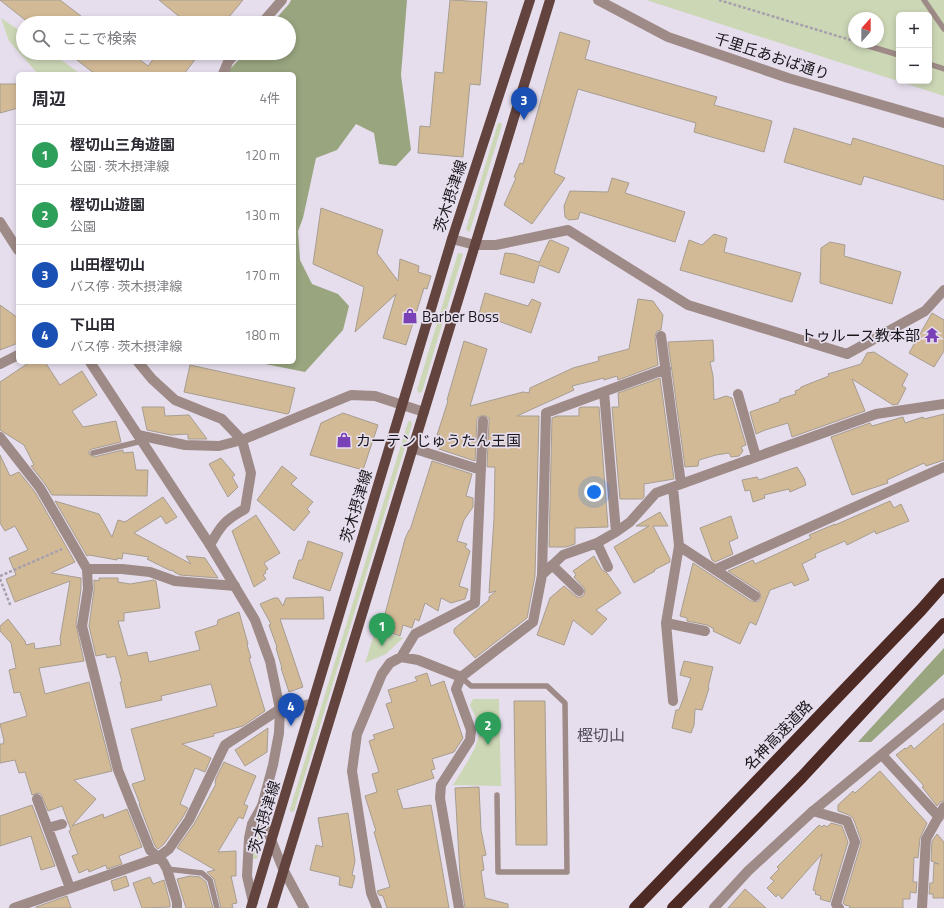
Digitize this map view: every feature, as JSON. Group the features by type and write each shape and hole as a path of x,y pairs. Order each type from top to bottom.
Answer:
{"highway":[{"name":"名神高速道路","path":"635,908 905,627 944,584"},
{"path":"674,908 802,777 944,624"}],"main road":[{"name":"茨木摂津線","path":"252,905 452,239 530,0"},
{"path":"272,908 322,749 412,448 550,0"}],"street":[{"path":"268,16 282,0"},
{"name":"千里丘あおば通り","path":"598,0 668,37 788,78 944,123"},
{"path":"224,72 230,60"},
{"path":"0,222 16,247"},
{"path":"452,239 475,245 496,245 568,230 688,305 847,354 925,311 944,290"},
{"path":"661,336 666,369 677,486 678,546 666,623 673,701"},
{"path":"0,364 16,356"},
{"path":"91,364 210,545 235,586 255,620 270,661 280,709 279,733 273,765 262,806 252,824 249,838 247,876 252,905"},
{"path":"140,364 152,379 175,400 222,418 242,440 251,473 245,509 231,516 220,528 210,545"},
{"path":"459,908 440,798 441,785 470,740 471,730 456,689 461,677 533,622 542,575 546,413 666,369"},
{"path":"604,392 616,532"},
{"path":"738,394 756,457"},
{"path":"140,438 185,445 219,446 242,440 351,395 375,396 424,412"},
{"path":"542,575 563,555 597,543 616,532 630,522 656,494 876,414 944,404"},
{"path":"377,908 371,893 352,771 357,734 382,674 390,663 402,657 415,634 475,603 483,421"},
{"path":"0,437 40,488 87,569 88,589 82,626 118,770 150,850 163,862 167,869 178,908"},
{"path":"412,448 481,470"},
{"path":"716,569 944,468"},
{"path":"597,543 608,567"},
{"path":"678,546 716,569 755,596"},
{"path":"552,565 578,591"},
{"path":"87,569 122,569 150,572 175,581 235,586"},
{"path":"666,623 705,631"},
{"path":"402,657 418,660 461,677"},
{"path":"14,908 157,858 169,849 189,820 225,745 280,709 295,708 313,703"},
{"path":"714,908 748,871 813,811 944,704"},
{"path":"882,755 939,817"},
{"path":"37,799 70,888"},
{"path":"262,806 264,822 284,869 304,908"},
{"path":"922,908 926,839 944,807"},
{"path":"813,811 847,821 855,842 836,904 839,908"},
{"path":"48,828 62,824"}],"lane":[{"path":"924,0 944,29"},
{"path":"875,48 896,54"},
{"path":"932,65 944,69"},
{"path":"93,453 140,438"},
{"path":"461,677 471,686 547,686 564,703 567,872 498,872 497,796"},
{"path":"167,869 202,873 210,880 217,908"}],"path":[{"path":"719,0 848,39"},
{"path":"0,576 73,544"},
{"path":"0,579 11,607"}],"green space":[{"path":"291,0 407,0 401,75 411,150 396,166 379,164 374,133 356,124 337,150 316,158 303,218 298,231 300,260 312,284 338,294 349,306 343,330 305,372 265,364 296,364 296,72 229,72 229,70 238,60 296,60 296,16 278,16"},
{"path":"646,0 944,0 944,96 907,84 932,84 932,12 896,12 896,81"},
{"path":"1,18 16,28 16,49 9,41"},
{"path":"26,60 61,60 78,72 36,72"},
{"path":"498,123 501,123 502,125 469,232 466,229"},
{"path":"458,253 463,254 422,392 419,393 417,390"},
{"path":"409,421 411,421 412,424 294,811 292,812 290,809"},
{"path":"376,629 403,638 386,654 365,663"},
{"path":"944,648 944,674 871,742 858,742"},
{"path":"473,699 499,699 501,786 453,785 474,750 479,735 478,722 470,705"},
{"path":"255,836 260,836 262,844 257,859 253,859"}],"building":[{"path":"0,0 60,0 81,16 20,16"},
{"path":"159,0 243,0 230,16 178,16"},
{"path":"450,0 487,2 480,85 470,84 463,157 418,153 420,126 430,127 435,72 443,73"},
{"path":"560,32 590,41 585,59 717,97 714,105 772,121 764,152 694,132 696,123 578,89 554,173 565,178 532,224 504,205 516,178 514,177 520,163 523,164"},
{"path":"77,60 140,60 148,66 153,60 195,60 186,72 92,72"},
{"path":"0,84 16,84 16,109 0,113"},
{"path":"794,128 851,145 853,138 944,166 944,200 864,176 861,185 784,162"},
{"path":"612,178 629,183 625,193 685,212 675,242 580,212 578,219 569,220 565,217 564,206 570,191 608,192"},
{"path":"321,208 383,230 377,253 398,281 400,259 419,266 418,272 431,276 427,289 424,288 406,345 383,338 396,294 355,332 364,287 313,264"},
{"path":"714,234 727,238 724,252 801,273 792,302 680,270 689,240 702,245"},
{"path":"551,240 569,248 559,273 539,265 534,283 500,274 505,253 515,254 539,263 549,241"},
{"path":"830,242 845,245 844,256 901,272 892,304 820,283 821,248"},
{"path":"485,293 528,306 532,299 541,303 531,333 479,314"},
{"path":"638,299 653,301 663,315 661,330 657,331 655,336 658,365 618,380 617,376 572,386 574,390 517,416 539,416 535,576 527,618 475,658 454,633 454,629 489,600 489,597 496,591 489,593 494,519 495,467 487,467 489,418 483,415 477,418 475,461 436,448 440,435 437,435 464,341 487,349 470,406 523,392 529,393 530,388 573,368 599,361 598,357 629,349"},
{"path":"0,305 16,317 16,344 0,350"},
{"name":"トゥルース教本部","path":"932,313 944,320 944,351 934,367 909,353"},
{"path":"713,340 714,361 710,362 713,376 714,400 726,396 732,398 746,445 741,447 743,451 739,456 731,457 729,453 716,455 699,460 698,466 685,467 668,342"},
{"path":"874,352 908,374 902,386 906,388 898,404 893,405 852,379 865,411 792,437 788,423 756,434 750,412 779,402 780,399 796,394 795,391 801,387 829,376 828,374 861,364 867,353"},
{"path":"27,364 46,364 60,385 82,371 97,395 72,411 83,427 116,421 121,442 92,449 89,451 89,454 94,457 123,450 123,453 133,452 136,470 148,470 147,496 52,495 31,466 34,465 24,445 0,430 0,382"},
{"path":"190,365 295,388 289,413 287,414 184,392"},
{"path":"660,378 674,479 644,484 644,497 642,499 620,499 612,407 619,407 618,393"},
{"path":"142,407 164,407 165,416 189,415 207,439 188,439 188,434 171,435 147,430"},
{"path":"599,407 608,527 575,528 575,544 566,547 549,547 552,418 557,416 579,416 579,408"},
{"name":"カーテンじゅうたん王国","path":"343,413 378,425 363,470 310,455 321,423"},
{"path":"944,414 944,460 926,466 924,463 887,480 888,483 852,495 831,437 870,423 872,426 903,417 905,423 923,417 924,419"},
{"path":"0,455 10,476 19,472 35,492 75,562 51,573 81,578 76,625 84,661 39,668 45,694 89,682 112,771 74,780 96,799 72,826 103,814 104,818 127,809 142,847 119,856 122,864 107,869 106,865 89,872 88,869 79,873 72,856 78,854 69,831 71,830 62,806 48,811 41,794 38,793 32,795 25,772 19,773 15,760 0,763 0,744 3,744 4,741 0,724 27,716 20,692 14,693 9,670 16,668 11,643 0,631 0,626 8,619 25,641 26,645 34,643 35,649 61,645 60,639 70,581 15,602 6,579 16,575 9,558 28,550 15,526 5,531 0,523"},
{"path":"221,458 235,475 232,477 238,487 228,497 209,464"},
{"path":"432,461 472,474 466,496 473,498 473,507 464,520 457,541 467,544 465,547 470,551 459,586 468,589 465,599 451,603 441,598 438,611 425,603 419,621 415,619 412,628 403,625 400,636 381,629 405,539 410,530"},
{"path":"282,466 297,478 291,484 313,502 307,509 310,512 294,531 257,500"},
{"path":"797,467 804,478 806,485 790,492 789,489 764,495 765,498 753,502 750,490 745,491 742,480 757,477 759,480"},
{"path":"163,497 177,517 166,524 161,516 134,533 191,564 186,556 205,558 218,578 180,575 147,559 149,557 123,553 122,559 117,558 117,560 89,555 87,556 55,501 99,514 112,537 118,520 125,522"},
{"path":"890,501 894,508 901,504 909,521 876,534 875,531 847,545 845,541 815,554 816,557 802,564 809,580 794,586 792,582 770,590 756,625 750,622 740,644 713,631 714,629 707,625 687,621 687,618 680,616 693,563 751,601 758,602 761,597 759,591 728,571 753,560 755,564 811,538 809,535"},
{"path":"660,512 668,526 653,526 670,559 670,562 634,583 614,547 649,526 636,526"},
{"path":"256,515 280,553 264,563 268,569 263,575 266,579 254,587 232,531"},
{"path":"731,516 738,538 729,542 733,554 715,562 712,560 700,528"},
{"path":"308,541 343,553 330,591 293,578 299,560 302,560"},
{"path":"594,556 602,570 607,573 621,593 596,610 607,619 592,635 573,620 564,645 537,635 550,598 564,586 577,597 584,595 585,589 574,577 576,575 573,571"},
{"path":"99,578 118,578 118,582 130,584 154,580 156,581 160,608 124,613 124,621 118,621 128,656 147,652 149,662 200,650 195,632 217,625 218,620 239,612 251,658 249,658 265,711 243,726 213,734 214,736 182,744 211,758 205,772 195,768 180,804 188,808 164,844 158,849 155,846 132,784 145,780 131,729 217,706 211,684 161,696 162,700 126,708 120,682 122,682 115,656 107,658 106,654 96,656 89,626 94,580 99,581"},
{"path":"323,597 324,619 280,619 303,687 289,692 281,668 277,647 269,625 271,624 260,604 274,598 278,598 283,606 286,598"},
{"path":"684,661 713,667 709,688 702,710 695,709 694,725 691,733 672,728 676,710 679,710 691,678 680,675"},
{"path":"427,673 431,686 444,681 463,738 454,752 432,759 435,769 431,770 434,778 397,790 403,809 431,805 449,908 387,908 383,896 379,895 377,891 390,887 374,832 376,831 365,796 377,792 372,774 379,772 369,741 375,739 373,735 394,728 386,704 392,702 388,690 417,681 415,677"},
{"path":"514,701 545,701 547,845 516,845"},
{"path":"944,723 944,801 940,802 937,806 922,787 924,786 896,755 911,745 914,749"},
{"path":"268,728 267,752 245,766 235,750"},
{"path":"224,762 256,776 244,804 248,806 243,819 239,817 218,852 236,851 236,876 231,876 237,903 232,904 233,908 221,908 214,879 207,872 215,870 177,848 194,824 216,784 216,778"},
{"path":"880,771 927,823 920,838 918,858 914,857 913,882 917,882 916,893 910,892 910,899 903,899 903,908 849,908 850,906 843,903 861,840 853,818 838,811 838,805 853,791 855,793"},
{"path":"479,787 481,830 486,855 482,856 484,870 481,871 485,898 508,904 508,908 465,908 460,875 455,788"},
{"path":"32,805 55,866 41,870 31,836 0,846 0,816"},
{"path":"348,813 355,861 352,875 355,876 352,888 339,885 340,877 310,870 316,845 323,847 318,818"},
{"path":"831,823 842,826 848,842 830,902 820,899 821,896 815,894 816,891 813,890 822,854 782,899 778,894 776,897 767,888 774,881 770,878 779,869 777,867 819,825 822,827 824,825 827,827"},
{"path":"937,834 944,842 944,898 933,898 933,894 929,894 930,883 933,883 934,863 939,864 931,861 932,841"},
{"path":"126,876 129,886 114,891 111,881"},
{"path":"190,876 200,877 206,882 213,908 186,908 177,879"},
{"path":"150,877 153,884 164,880 170,907 142,908 133,883"},
{"path":"745,889 766,908 728,908"},
{"path":"67,896 71,908 36,908 36,907"}],"place":[{"name":"山田樫切山","path":"524,120"},
{"name":"Barber Boss","path":"410,316"},
{"name":"トゥルース教本部","path":"932,335"},
{"name":"カーテンじゅうたん王国","path":"344,440"},
{"name":"樫切山三角遊園","path":"382,646"},
{"name":"下山田","path":"291,726"},
{"name":"樫切山遊園","path":"488,745"}],"district":[{"name":"樫切山","path":"601,735"}]}
